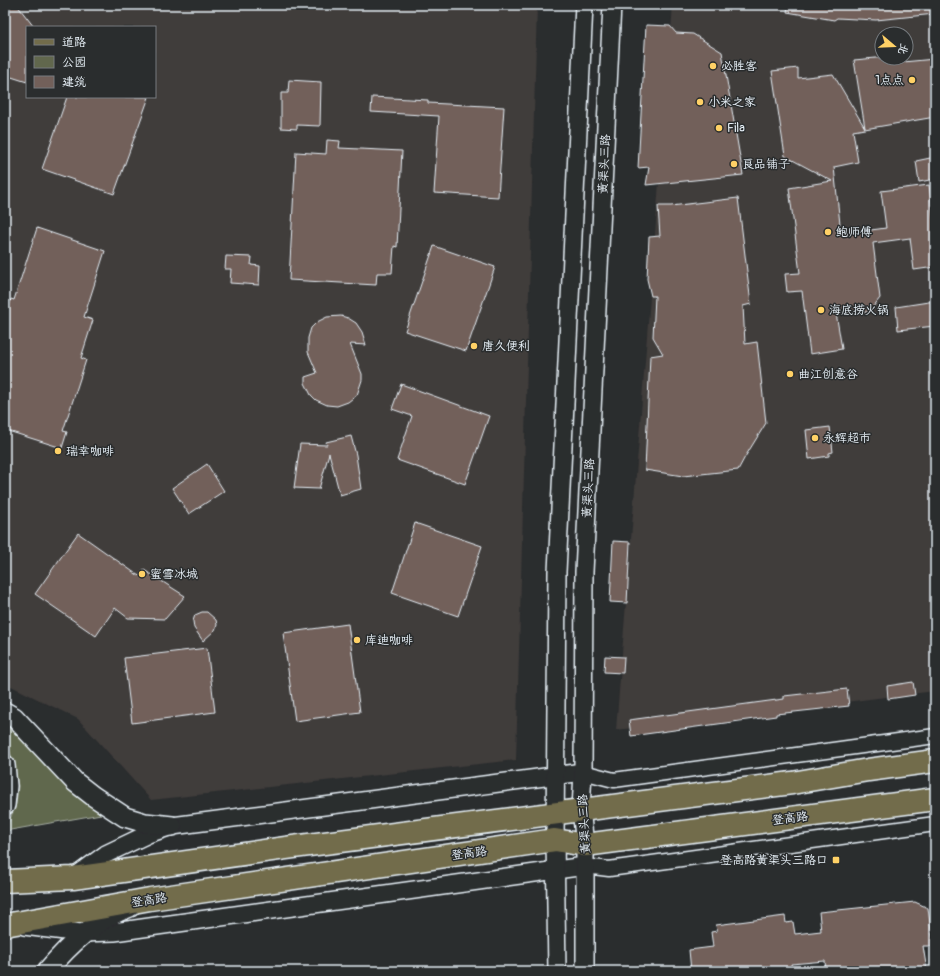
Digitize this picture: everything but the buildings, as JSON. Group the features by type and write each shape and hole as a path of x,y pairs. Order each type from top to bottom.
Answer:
{"main road":[{"path":"5,712 14,718 75,782 93,796 126,817 145,823 172,826"},
{"path":"5,880 73,878 555,812 792,783 868,770 935,761"},
{"path":"5,765 7,786 5,805"},
{"name":"登高路","path":"7,925 150,899 555,840 585,845 935,799"},
{"path":"47,971 70,946 93,927 118,911 150,899"}],"street":[{"path":"557,971 555,812 557,572 584,5"},
{"name":"黄渠头三路","path":"586,971 585,845 581,809 583,772 584,572 612,5"},
{"path":"73,878 106,854 148,834 172,826 583,772 614,780 935,736"},
{"path":"7,925 85,933 146,929 585,866 609,869 935,824"}],"shaded area":[{"path":"5,5 537,5 516,760 151,800 78,719 5,683"},
{"name":"曲江创意谷","path":"673,5 935,5 935,691 616,730"}],"green space":[{"path":"5,721 88,804 101,814 5,831 16,804 18,786 14,764 5,741"}],"place":[{"name":"必胜客","path":"713,66"},
{"name":"1点点","path":"912,80"},
{"name":"小米之家","path":"700,102"},
{"name":"Fila","path":"719,128"},
{"name":"良品铺子","path":"734,164"},
{"name":"鲍师傅","path":"828,232"},
{"name":"海底捞火锅","path":"821,310"},
{"name":"唐久便利","path":"474,346"},
{"name":"曲江创意谷","path":"790,374"},
{"name":"永辉超市","path":"815,438"},
{"name":"瑞幸咖啡","path":"58,451"},
{"name":"蜜雪冰城","path":"142,574"},
{"name":"库迪咖啡","path":"357,640"},
{"name":"登高路黄渠头三路口","path":"836,860"}]}
